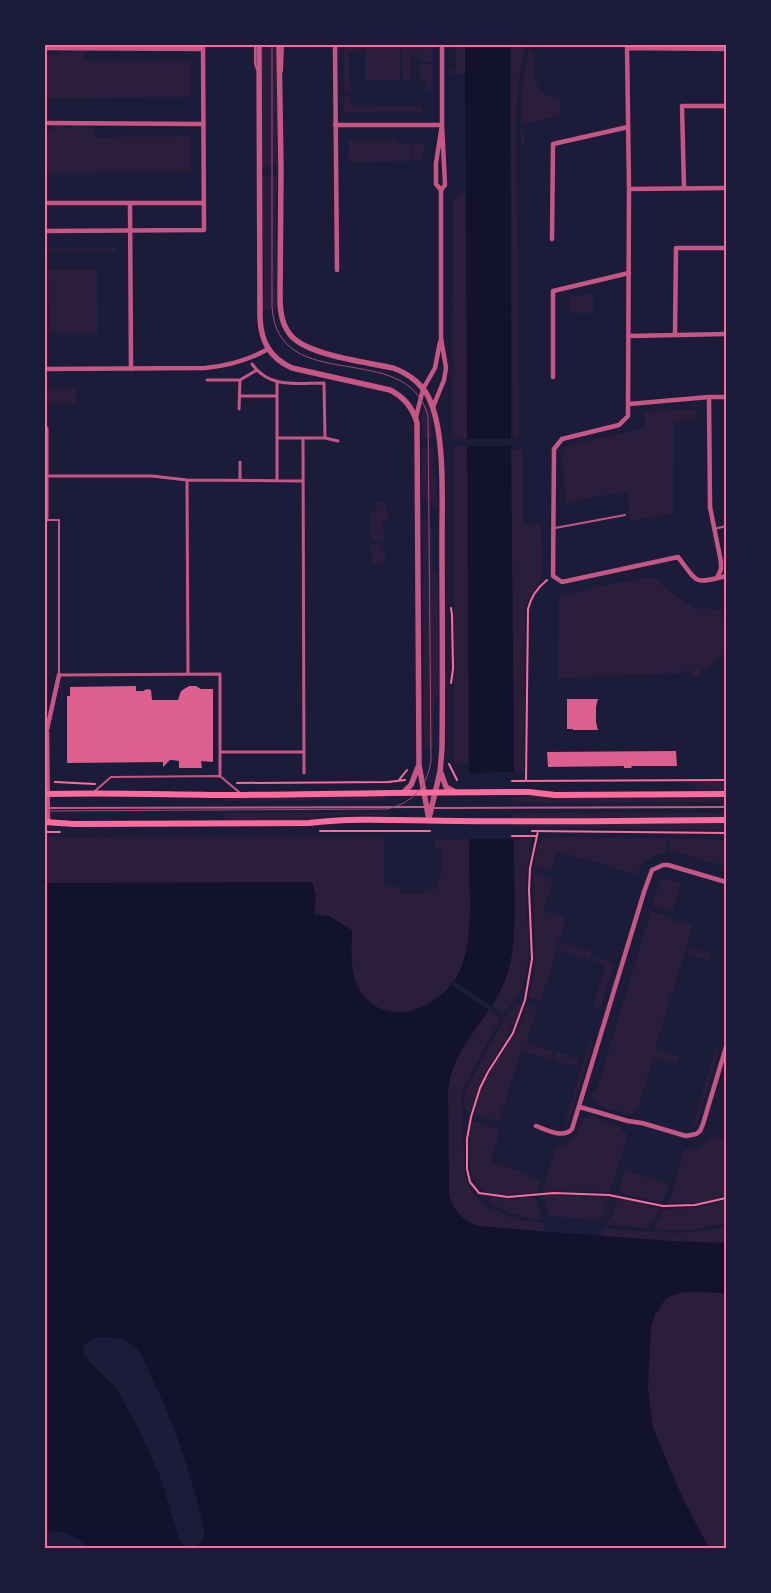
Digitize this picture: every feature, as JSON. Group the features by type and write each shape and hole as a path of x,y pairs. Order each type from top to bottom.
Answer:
{"main road":[{"path":"46,794 241,795 455,792 529,792 562,796 726,794"},
{"path":"47,822 74,824 299,823 328,820 726,820"}],"street":[{"path":"259,45 260,318 262,336 268,349 280,361 292,368 390,390 402,398 416,417"},
{"path":"278,45 280,310 288,331 298,343 310,349 399,370 414,379 423,389 433,407 440,443 442,509 442,713 440,772 435,793 429,807 429,820"},
{"path":"335,45 337,270"},
{"path":"441,190 446,185 442,125 442,45"},
{"path":"45,48 203,47 204,203 204,230 45,230"},
{"path":"726,49 627,47 629,189 628,416 619,425 562,439 554,449 553,576 562,582 678,557 695,579 702,582 726,576"},
{"path":"684,188 682,106 726,106"},
{"path":"45,123 203,124"},
{"path":"335,125 442,125"},
{"path":"433,407 444,380 446,368 441,338 441,190 436,184 436,163 442,125"},
{"path":"552,239 553,144 628,127"},
{"path":"629,189 726,188"},
{"path":"130,203 131,369"},
{"path":"45,204 204,203"},
{"path":"675,334 676,248 726,248"},
{"path":"553,377 553,291 629,273"},
{"path":"629,336 726,334"},
{"path":"429,807 423,793 419,765 418,430 416,417 423,389 435,368 441,338"},
{"path":"45,369 216,367 249,358 268,349"},
{"path":"252,364 256,370 277,383 324,383 325,438"},
{"path":"207,380 240,380 256,370"},
{"path":"240,380 240,408"},
{"path":"277,383 277,480"},
{"path":"240,396 277,396"},
{"path":"709,397 710,507 721,562 721,569 717,578"},
{"path":"629,404 726,397"},
{"path":"47,428 47,520"},
{"path":"277,438 325,438 338,441"},
{"path":"302,438 304,773"},
{"path":"240,462 240,480"},
{"path":"47,476 152,476 187,480 303,480"},
{"path":"187,480 188,675"},
{"path":"47,822 46,734 59,676 220,674 220,776"},
{"path":"220,752 304,752"},
{"path":"403,793 414,780 419,765"},
{"path":"440,772 446,787 455,792"},
{"path":"536,1126 559,1134 569,1132 574,1124 652,870 668,865 726,882"},
{"path":"580,1107 628,1121 642,1122 692,1136 700,1131 726,1047"}],"lane":[{"path":"255,45 255,64 260,78"},
{"path":"279,81 283,68 283,45"},
{"path":"554,528 625,515"},
{"path":"47,520 59,520 59,676"},
{"path":"714,528 726,526"},
{"path":"93,793 111,777 220,776 241,795"},
{"path":"46,808 726,807"}],"path":[{"path":"526,781 528,609 530,599 535,591 553,576"},
{"path":"450,607 452,616 453,669 451,683"},
{"path":"512,781 726,780"},
{"path":"529,830 726,833"},
{"path":"538,831 530,868 532,959 526,1000 513,1033 480,1088 470,1117 467,1148 470,1182 479,1193 508,1197 561,1193 609,1195 663,1206 695,1205 726,1198"},
{"path":"512,836 537,836"}],"shaded area":[{"path":"262,45 276,45 278,166 262,166"},
{"path":"344,45 361,45 361,52 349,52 351,91 344,91"},
{"path":"365,45 400,45 400,81 365,80"},
{"path":"402,45 432,45 432,62 419,62 419,55 410,55 410,81 403,81"},
{"path":"456,45 465,45 465,74 451,74 451,70 456,70"},
{"path":"465,45 510,45 514,934 510,965 501,990 464,1046 451,1075 448,1092 449,1196 459,1215 477,1226 669,1241 726,1243 726,1294 688,1292 670,1296 661,1305 658,1312 656,1312 651,1327 648,1387 653,1428 683,1499 709,1548 89,1548 69,1535 45,1531 45,883 312,882 316,896 314,914 329,916 352,930 352,968 356,982 359,989 370,1002 384,1010 398,1012 414,1010 429,1004 453,982 461,968 465,955 470,913 469,855 471,813 469,775","holes":["98,1337 122,1339 134,1346 142,1356 159,1392 185,1460 203,1524 203,1538 201,1543 196,1546 188,1547 180,1542 160,1476 135,1422 115,1387 84,1356 85,1346 91,1339"]},
{"path":"511,45 525,48 518,83 516,118 519,438 513,439"},
{"path":"64,50 65,53 72,53 72,50 85,50 85,61 191,61 191,97 45,98 45,56 57,55 57,51"},
{"path":"528,51 534,52 535,77 540,89 552,97 561,100 560,115 522,125 525,144 521,144 522,92"},
{"path":"419,64 432,64 432,91 425,91 425,81 420,81"},
{"path":"344,96 351,96 352,107 422,106 422,112 344,113"},
{"path":"85,125 85,128 94,128 94,137 191,136 191,172 45,173 45,131 54,131 54,126 71,128 71,126"},
{"path":"349,140 398,140 398,144 411,144 411,161 348,162"},
{"path":"413,144 426,144 421,161 413,161"},
{"path":"262,175 265,175 265,177 278,176 276,194 277,310 262,310 264,282"},
{"path":"459,193 466,193 467,439 452,439 453,199 459,197"},
{"path":"45,248 115,248 115,252 45,252"},
{"path":"97,269 98,333 49,333 48,270"},
{"path":"593,293 593,313 570,313 570,297"},
{"path":"47,389 76,389 76,403 47,403"},
{"path":"426,401 432,414 433,438 422,438 422,414"},
{"path":"698,409 695,419 674,422 673,514 630,521 627,492 566,502 562,454 566,446 645,428 645,412"},
{"path":"453,446 467,446 469,763 454,763"},
{"path":"422,447 433,447 438,510 431,503 422,499"},
{"path":"523,449 523,525 541,525 542,576 525,606 524,772 514,772 511,450"},
{"path":"377,502 384,502 385,507 387,507 388,520 383,520 384,539 382,541 371,541 370,512 376,512"},
{"path":"423,515 429,523 432,532 433,574 438,574 439,694 433,711 433,749 424,750"},
{"path":"370,544 382,544 385,550 385,565 373,564"},
{"path":"646,578 656,578 666,589 697,609 707,608 721,611 726,642 724,649 715,661 708,668 704,668 700,672 699,677 691,676 691,671 683,671 683,675 675,673 558,678 559,596"},
{"path":"693,782 726,782 726,792 697,792"},
{"path":"527,795 553,798 726,797 726,802 514,803 513,798"},
{"path":"385,796 386,800 225,801 225,797"},
{"path":"225,813 389,813 390,815 329,815 310,820 225,820"},
{"path":"513,813 726,813 726,817 514,818"},
{"path":"726,823 726,830 514,827 514,824"},
{"path":"384,836 385,887 400,887 400,894 426,892 437,885 440,879 442,849 435,848 435,840 469,839 472,959 453,997 379,1030 45,986 45,837"},
{"path":"543,837 668,838 665,853 655,855 648,860 637,875 557,851 551,871 535,866 537,846"},
{"path":"671,838 726,840 726,867 672,851 668,853"},
{"path":"514,839 532,839 526,883 527,971 515,1000 503,1013 492,1006 502,987 509,967 513,946 515,925"},
{"path":"534,873 553,879 544,911 566,918 541,1001 529,997 533,982 535,951"},
{"path":"661,878 681,883 672,912 652,906"},
{"path":"651,911 666,918 693,926 655,1049 680,1057 678,1064 654,1057 638,1108 629,1114 611,1110 600,1105 593,1098 591,1092 596,1093"},
{"path":"562,942 592,952 590,960 559,951"},
{"path":"689,947 711,954 709,961 687,954"},
{"path":"595,957 614,963 601,1008 598,1009 594,1003 606,965 594,961"},
{"path":"522,1003 510,1030 476,1092 469,1113 464,1102 465,1091 508,1013 517,1004"},
{"path":"527,1004 537,1008 526,1043 553,1051 551,1060 521,1051 499,1122 475,1115 478,1097 482,1088 513,1037"},
{"path":"489,1010 500,1019 463,1089 461,1099 465,1175 469,1186 485,1204 507,1216 543,1223 545,1232 501,1230 474,1224 462,1217 454,1207 449,1192 448,1092 450,1080 462,1048"},
{"path":"590,1041 593,1042 569,1121 564,1126"},
{"path":"717,1045 720,1046 697,1124 691,1130"},
{"path":"557,1052 579,1059 576,1066 554,1061"},
{"path":"590,1116 595,1116 601,1121 621,1128 624,1133 628,1134 610,1192 544,1191 556,1146 563,1146 574,1137 582,1121"},
{"path":"472,1121 500,1130 491,1162 520,1171 520,1173 540,1180 537,1192 502,1195 481,1189 471,1173 469,1162"},
{"path":"713,1136 726,1140 726,1196 696,1203 669,1204 684,1150 700,1147"},
{"path":"625,1170 669,1184 662,1203 619,1193"},
{"path":"545,1195 609,1198 605,1213 600,1220 549,1216 543,1198"},
{"path":"490,1197 510,1199 534,1197 542,1220 521,1216 502,1209 489,1203"},
{"path":"618,1198 660,1209 648,1228 606,1225"},
{"path":"726,1201 726,1222 723,1224 691,1230 654,1229 665,1209 695,1208"},
{"path":"726,1226 726,1243 721,1244 600,1236 604,1228 681,1233 711,1230"},
{"path":"726,1264 726,1548 663,1548 610,1269"}],"pier":[{"path":"464,439 513,439 513,446 464,446"},
{"path":"513,772 513,839 470,839 469,773"},
{"path":"452,980 494,1007 491,1011 449,984"}],"building":[{"path":"136,686 136,691 151,690 152,700 178,700 181,691 189,686 213,689 213,762 201,761 202,768 179,768 179,761 172,760 163,767 163,762 67,763 67,696 70,696 70,687"},
{"path":"567,699 598,699 596,722 598,730 567,729"},
{"path":"676,751 677,766 631,766 632,768 624,768 624,766 548,767 547,752"}],"tram line":[{"path":"45,811 386,809 395,807 411,798 422,786 429,769 431,760 428,416 416,392 396,378 371,371 318,361 296,351 280,335 272,307 272,45"}]}
